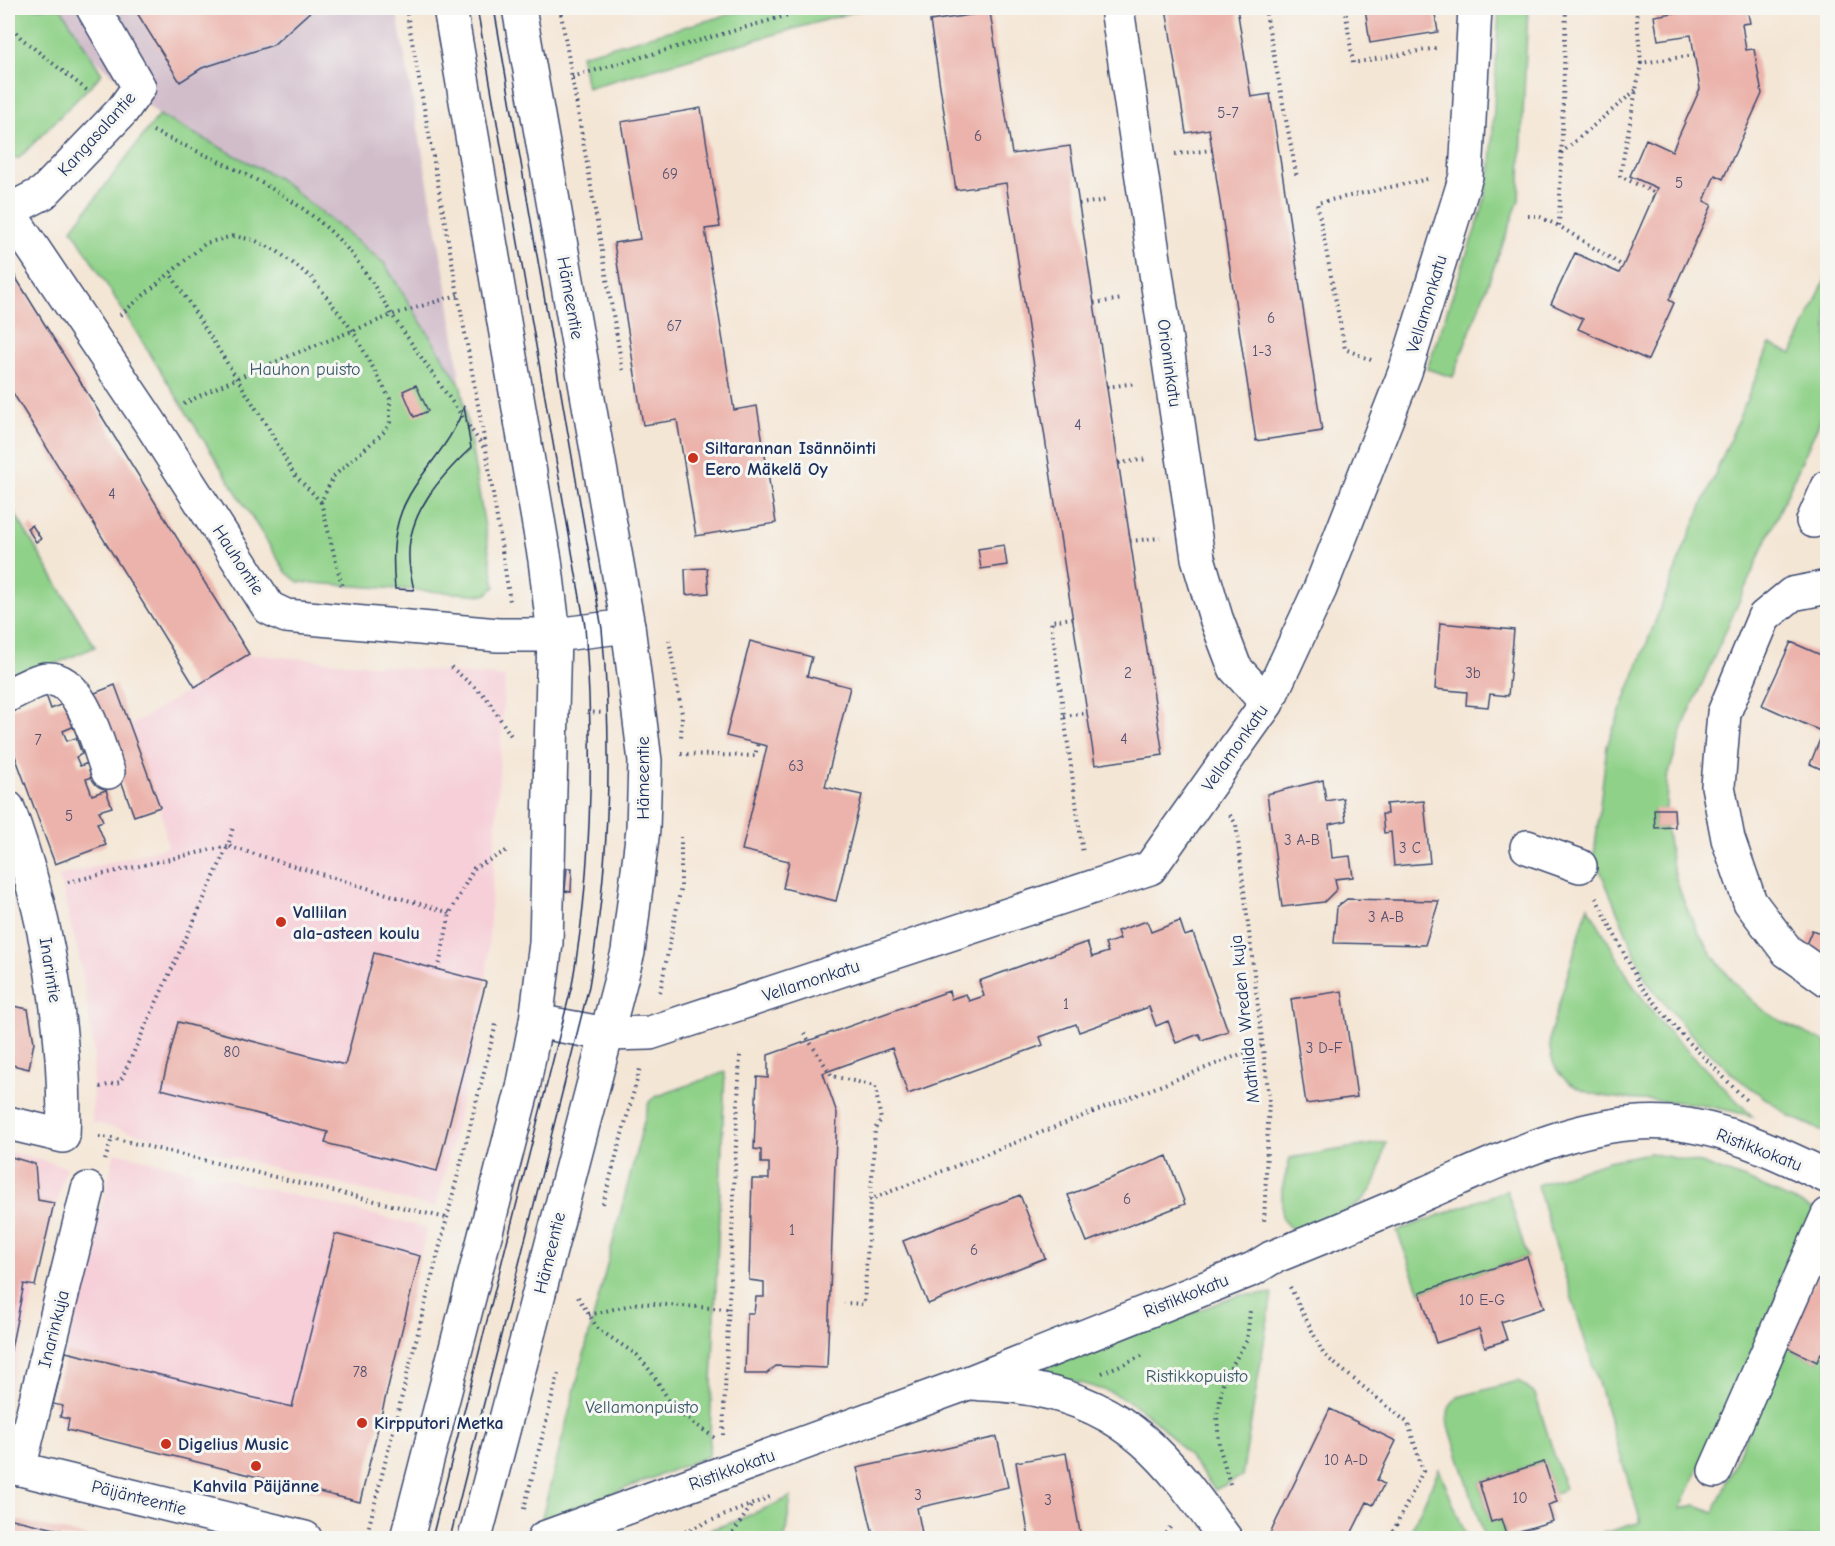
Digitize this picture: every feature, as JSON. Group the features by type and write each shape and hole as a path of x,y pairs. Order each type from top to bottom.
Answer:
{"street":[{"name":"Kangasalantie","path":"8,211 43,193 122,111 139,87 93,8"},
{"path":"408,1539 523,1088 536,1021 546,943 554,711 554,635 541,538 450,8"},
{"name":"Hämeentie","path":"475,1539 628,952 643,829 645,761 641,713 628,626 519,8"},
{"name":"Orioninkatu","path":"1117,8 1198,558 1216,618 1235,668 1267,703"},
{"name":"Vellamonkatu","path":"536,1021 606,1034 650,1033 1150,868 1267,703 1320,589 1405,372 1466,176 1475,8"},
{"name":"Hauhontie","path":"8,211 149,421 269,608 286,616 515,635 554,635 628,626"},
{"path":"1813,520 1827,487"},
{"path":"1827,587 1792,594 1764,617 1724,713 1718,786 1728,839 1750,902 1787,951 1827,980"},
{"path":"8,695 47,679 63,682 78,696 108,771"},
{"name":"Inarintie","path":"8,808 39,904 62,1049 63,1136"},
{"path":"1527,847 1580,866"},
{"path":"8,1123 63,1136"},
{"name":"Ristikkokatu","path":"544,1539 968,1383 1253,1269 1271,1258 1513,1155 1569,1136 1616,1125 1672,1123 1746,1140 1827,1177"},
{"name":"Inarinkuja","path":"13,1467 88,1189"},
{"path":"1715,1472 1827,1215"},
{"path":"968,1383 1036,1389 1062,1396 1116,1419 1143,1439 1179,1475 1223,1535"},
{"name":"Päijänteentie","path":"13,1467 305,1539"}],"path":[{"path":"406,8 486,449 515,635"},
{"path":"572,77 813,8"},
{"path":"1265,8 1297,178"},
{"path":"1345,8 1353,63 1447,46"},
{"path":"1541,8 1636,8 1641,63 1620,176 1655,193"},
{"path":"1559,225 1566,9"},
{"path":"8,23 21,38 92,94"},
{"path":"1641,63 1695,55"},
{"path":"1561,153 1636,89"},
{"path":"122,111 151,130 256,179 311,214 357,260 392,315 486,449"},
{"path":"1165,155 1212,150"},
{"path":"1377,362 1345,349 1317,203 1439,177"},
{"path":"1079,204 1113,199"},
{"path":"1528,216 1538,216 1559,225 1623,266"},
{"path":"112,322 206,243 233,236 254,240 277,252 312,278 353,331 390,399 390,422 385,431 333,477 321,502"},
{"path":"170,273 293,473 321,502 344,593"},
{"path":"149,421 236,377 265,369 319,342 392,315 458,295"},
{"path":"1094,303 1128,299"},
{"path":"1107,387 1141,383"},
{"path":"1119,463 1152,459"},
{"path":"1130,541 1164,537"},
{"path":"1073,618 1051,621 1090,888"},
{"path":"448,665 486,697 513,739"},
{"path":"554,711 682,714"},
{"path":"1064,716 1087,712"},
{"path":"513,730 513,750"},
{"path":"681,754 755,756 758,743"},
{"name":"Mathilda Wreden kuja","path":"1211,783 1236,824 1264,1045 1269,1109 1262,1214 1271,1258"},
{"path":"92,1089 120,1082 228,846 233,827"},
{"path":"510,838 510,859"},
{"path":"85,878 228,846 450,913"},
{"path":"438,970 450,913 474,868 510,849"},
{"path":"1580,866 1640,985 1683,1036 1749,1103"},
{"path":"366,1539 497,1019"},
{"path":"804,1033 832,1076 874,1086 881,1120 875,1129 864,1304 844,1303"},
{"path":"869,1200 1264,1045"},
{"path":"578,1297 598,1329 637,1355 652,1373 675,1410 723,1443 727,1309 740,1055"},
{"path":"63,1136 112,1138 446,1218"},
{"path":"1289,1286 1324,1355 1408,1423 1423,1471 1390,1539"},
{"path":"589,1315 639,1303 727,1309"},
{"path":"1223,1535 1231,1481 1219,1444 1216,1415 1224,1379 1247,1340 1250,1311"},
{"path":"730,1539 752,1506"}],"shaded area":[{"path":"61,8 396,8 446,281 461,386 384,263 278,178 159,115 90,55"},
{"name":"Vallilan ala-asteen koulu","path":"249,654 505,677 485,1000 436,1208 92,1122 94,1050 81,966 59,876 168,847 160,807 130,726"},
{"path":"8,1151 66,1167 8,1394"},
{"path":"115,1152 427,1228 360,1502 67,1430 53,1404"}],"green space":[{"path":"8,8 61,8 102,74 19,158 11,159 8,154"},
{"path":"753,8 867,8 587,88 581,55"},
{"path":"1499,8 1528,8 1519,200 1453,377 1427,369 1482,210 1491,167"},
{"name":"Hauhon puisto","path":"159,115 278,178 384,263 461,386 495,587 485,595 298,582 286,572 72,229"},
{"path":"1827,275 1827,405 1685,722 1667,779 1666,809 1654,810 1655,828 1667,828 1670,853 1684,901 1694,924 1721,966 1755,1003 1771,1015 1827,1043 1827,1133 1791,1117 1736,1077 1688,1031 1647,982 1594,856 1607,745 1682,553 1770,344 1792,354"},
{"path":"8,502 95,647 8,684"},
{"path":"1588,906 1633,985 1663,1026 1752,1116 1689,1103 1615,1098 1594,1094 1575,1087 1560,1075 1552,1058 1550,1034"},
{"name":"Vellamonpuisto","path":"725,1072 709,1456 541,1521 649,1102 655,1097"},
{"path":"1386,1142 1375,1183 1369,1193 1351,1209 1294,1232 1282,1219 1282,1189 1290,1158"},
{"path":"1649,1153 1701,1163 1750,1181 1817,1211 1680,1509 1695,1505 1714,1512 1784,1346 1817,1362 1821,1353 1828,1356 1827,1538 1587,1538 1641,1522 1537,1185 1608,1161"},
{"path":"1507,1190 1527,1257 1420,1292 1397,1231"},
{"name":"Ristikkopuisto","path":"1272,1294 1242,1476 1215,1490 1169,1434 1142,1410 1110,1392 1048,1372 1048,1367 1052,1364 1240,1295"},
{"path":"1518,1381 1535,1394 1565,1489 1554,1494 1544,1462 1479,1482 1491,1522 1501,1519 1506,1535 1504,1538 1485,1538 1449,1426 1449,1410 1458,1397"},
{"path":"1439,1469 1467,1538 1407,1538 1410,1533"},
{"path":"791,1497 785,1538 685,1538 736,1521"}],"building":[{"path":"134,8 314,8 273,45 202,68 180,82"},
{"path":"1166,8 1237,8 1251,97 1270,94 1322,431 1256,441 1209,129 1186,133"},
{"path":"1365,8 1434,8 1438,32 1370,43"},
{"path":"1691,8 1747,8 1750,23 1742,24 1746,50 1754,49 1762,94 1723,179 1715,175 1704,201 1712,205 1669,300 1674,303 1648,360 1578,329 1583,319 1551,304 1575,253 1619,273 1623,266 1657,188 1630,176 1646,139 1672,151 1700,89 1691,35 1658,40 1654,16 1691,10"},
{"path":"990,12 1012,154 1070,146 1163,755 1095,765 1006,183 956,190 930,21"},
{"path":"701,108 720,227 705,229 734,410 757,406 776,523 696,536 677,420 643,425 614,243 640,239 621,122"},
{"path":"8,265 249,654 195,687 8,385"},
{"path":"416,385 428,411 414,417 403,391"},
{"path":"32,525 41,539 36,542 27,528"},
{"path":"1004,545 1007,565 981,569 978,549"},
{"path":"707,568 709,593 686,595 685,569"},
{"path":"1440,623 1514,630 1508,696 1490,694 1488,707 1466,705 1467,692 1435,689"},
{"path":"750,641 812,657 807,676 850,687 825,787 862,795 836,901 783,888 789,861 742,850 767,746 726,736"},
{"path":"1791,642 1828,658 1828,772 1810,764 1823,732 1762,705"},
{"path":"115,685 160,807 134,816 90,695"},
{"path":"46,695 51,709 67,702 77,725 63,731 67,741 76,738 82,754 76,757 80,766 88,763 93,777 86,779 92,795 106,790 112,807 99,811 103,821 97,823 106,845 55,864 8,737 8,710"},
{"path":"1323,780 1326,801 1343,798 1346,821 1329,824 1332,858 1350,856 1353,877 1335,879 1337,889 1324,902 1282,907 1267,794"},
{"path":"1424,801 1430,863 1394,866 1391,832 1384,833 1382,814 1387,814 1386,804"},
{"path":"1654,809 1674,809 1675,827 1655,828"},
{"path":"567,868 572,868 571,892 565,891"},
{"path":"1347,899 1439,901 1425,945 1334,943 1337,907"},
{"path":"1147,921 1151,932 1180,921 1185,936 1193,933 1228,1031 1202,1040 1199,1034 1176,1043 1168,1021 1156,1026 1149,1007 1079,1032 1076,1024 1040,1037 1043,1045 908,1094 892,1048 823,1073 837,1113 827,1368 776,1366 766,1374 745,1374 747,1313 754,1313 756,1297 764,1297 764,1282 749,1280 752,1179 769,1179 769,1163 761,1163 761,1150 754,1149 757,1077 768,1078 768,1055 949,991 951,999 966,994 969,1001 984,996 979,981 1087,942 1092,957 1108,952 1105,944 1120,939 1117,931"},
{"path":"1812,930 1828,936 1825,958 1804,949"},
{"path":"374,953 486,982 437,1171 325,1143 328,1132 161,1089 178,1022 345,1065"},
{"path":"1342,991 1357,1097 1306,1104 1291,999"},
{"path":"8,1005 28,1009 34,1042 29,1069 8,1064"},
{"path":"8,1156 35,1164 38,1200 54,1203 35,1286 24,1284 9,1359"},
{"path":"1167,1156 1185,1204 1087,1242 1068,1195"},
{"path":"1020,1195 1045,1258 928,1304 903,1241"},
{"path":"335,1234 420,1256 360,1502 67,1430 69,1419 60,1417 63,1406 53,1404 66,1352 292,1407"},
{"path":"1527,1257 1544,1308 1501,1322 1507,1340 1485,1347 1479,1329 1436,1343 1420,1292"},
{"path":"1825,1258 1828,1259 1828,1356 1821,1353 1817,1362 1784,1346"},
{"path":"1330,1409 1396,1441 1377,1480 1384,1484 1373,1505 1367,1502 1349,1538 1268,1538"},
{"path":"997,1437 1008,1487 917,1508 923,1538 874,1538 857,1468"},
{"path":"1066,1453 1081,1538 1029,1538 1016,1462"},
{"path":"1544,1462 1557,1502 1548,1505 1553,1521 1506,1535 1501,1519 1491,1522 1479,1482"},
{"path":"8,1518 93,1538 8,1538"}],"tram line":[{"path":"432,1538 572,985 584,896 590,806 590,716 585,626 477,8"},
{"path":"450,1538 589,986 601,897 607,808 607,718 602,629 494,8"},
{"path":"464,406 471,448 448,471 420,511 410,542 409,558 414,590 395,589 395,540 404,505 447,441 464,406"}],"place":[{"name":"Siltarannan Isännöinti Eero Mäkelä Oy","path":"693,458"},
{"name":"Vallilan ala-asteen koulu","path":"281,922"},
{"name":"Kirpputori Metka","path":"362,1423"},
{"name":"Digelius Music","path":"166,1444"},
{"name":"Kahvila Päijänne","path":"256,1466"}]}
